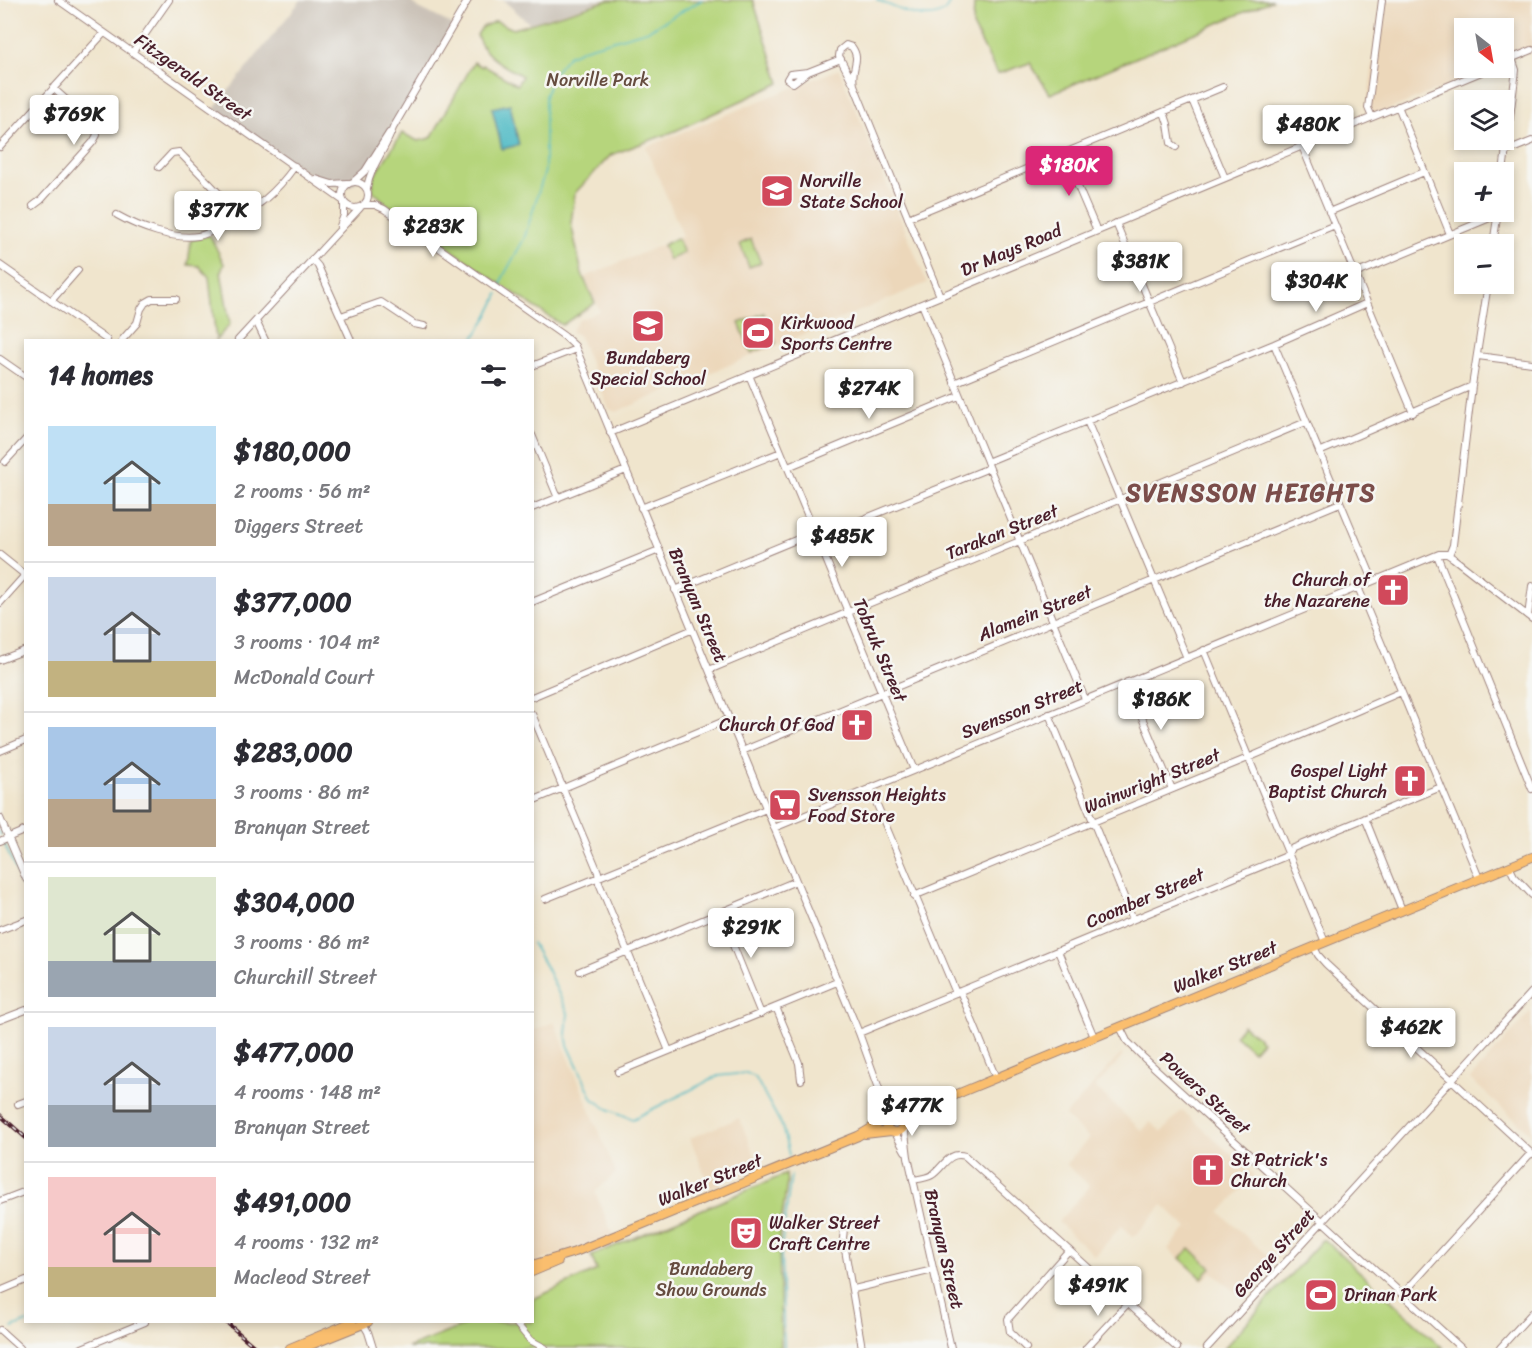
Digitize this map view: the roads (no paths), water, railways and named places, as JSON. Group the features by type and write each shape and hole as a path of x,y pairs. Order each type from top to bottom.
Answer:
{"main road":[{"name":"Walker Street","path":"904,1124 929,1107 996,1078 1532,856"},
{"name":"Walker Street","path":"898,1113 929,1107"},
{"path":"890,1113 898,1113 903,1117 904,1124 900,1130 892,1131 886,1126 886,1119 890,1113"},
{"name":"Walker Street","path":"534,1264 575,1252 858,1136 886,1119"},
{"name":"Walker Street","path":"858,1136 892,1131"},
{"name":"Walker Street","path":"534,1273 556,1266 575,1252"},
{"path":"290,1348 314,1346 351,1323"},
{"path":"300,1347 351,1323"}],"street":[{"name":"Fitzgerald Street","path":"58,0 343,201"},
{"path":"132,53 169,0"},
{"path":"337,232 344,215 343,188 365,171 468,0"},
{"path":"1371,117 1368,108 1382,0"},
{"path":"0,147 104,33"},
{"path":"854,85 852,72 857,56 854,49 848,45 841,48 839,54 854,85 940,296"},
{"path":"1514,57 1532,50"},
{"path":"808,72 841,59"},
{"path":"1504,162 1516,70 1514,64"},
{"name":"Dr Mays Road","path":"610,433 1467,78"},
{"path":"908,218 1223,87"},
{"path":"33,206 41,200 97,135 93,124 53,88"},
{"path":"1192,100 1225,178"},
{"path":"1398,106 1450,234"},
{"path":"1164,112 1171,143 1176,147"},
{"path":"239,339 368,199 371,172 387,145 393,128"},
{"path":"1505,152 1532,141"},
{"path":"1302,146 1413,412"},
{"path":"159,167 172,153 179,152 241,216"},
{"path":"1064,154 1097,231"},
{"path":"117,216 151,231 191,237 208,233 241,216 270,196 295,166"},
{"path":"1329,212 1424,172"},
{"name":"Fitzgerald Street","path":"312,178 332,183 352,182"},
{"path":"352,182 362,183 368,190"},
{"name":"Branyan Street","path":"368,190 384,209"},
{"path":"343,201 351,208 362,206"},
{"name":"Branyan Street","path":"362,206 375,205 384,209 564,336 576,349 859,1033 881,1094 886,1119"},
{"path":"1355,274 1477,222"},
{"path":"1116,223 1183,382"},
{"path":"954,383 1335,225"},
{"path":"312,259 318,266 351,339"},
{"path":"0,265 105,339"},
{"path":"51,301 78,270"},
{"path":"1487,294 1479,356 1472,386 1454,545 1449,555 1530,617"},
{"path":"123,339 137,323 145,303 152,299 176,299"},
{"path":"341,316 381,302 414,324 424,326"},
{"path":"675,590 988,465 1367,303"},
{"path":"922,304 1085,699"},
{"path":"256,321 265,339"},
{"path":"1274,344 1373,580"},
{"path":"534,365 576,349"},
{"path":"1479,356 1532,363"},
{"path":"0,359 24,376"},
{"name":"Tobruk Street","path":"749,375 914,770"},
{"path":"1319,452 1472,386"},
{"path":"788,467 959,396"},
{"path":"1087,421 1187,658"},
{"name":"Tarakan Street","path":"709,670 1306,422"},
{"path":"534,440 558,498"},
{"path":"5,462 24,441"},
{"path":"641,508 781,452"},
{"path":"534,507 626,470"},
{"name":"Alamein Street","path":"742,751 1340,503"},
{"path":"534,602 659,550"},
{"path":"0,555 24,574"},
{"path":"1437,555 1532,789"},
{"name":"Svensson Street","path":"774,828 1373,580 1437,555 1449,555"},
{"path":"0,603 24,576"},
{"path":"1530,617 1532,586"},
{"path":"1358,587 1479,879"},
{"path":"534,696 691,630"},
{"path":"1204,650 1325,942"},
{"path":"0,660 24,651"},
{"path":"1127,682 1172,789"},
{"name":"Wainwright Street","path":"914,896 1401,692"},
{"path":"1049,714 1133,919"},
{"path":"534,719 564,787 598,872 599,883 669,1051"},
{"path":"534,800 729,719"},
{"path":"0,751 24,741"},
{"name":"Coomber Street","path":"859,1033 1284,857 1293,848 1441,787"},
{"path":"870,788 914,896 996,1078"},
{"path":"545,899 766,809"},
{"path":"0,818 24,874"},
{"path":"1365,818 1402,910"},
{"path":"0,841 24,831"},
{"path":"1509,866 1514,876 1532,895"},
{"path":"580,970 796,881"},
{"path":"720,913 761,1014"},
{"path":"0,930 24,921"},
{"path":"1314,947 1326,964 1532,1153 1403,1294"},
{"path":"1058,951 1094,1037"},
{"path":"618,1072 837,982"},
{"name":"George Street","path":"1207,1348 1532,992"},
{"path":"776,1007 799,1063 801,1080"},
{"path":"0,1020 24,1011"},
{"name":"Powers Street","path":"1119,1027 1127,1041 1144,1058 1461,1348"},
{"name":"Branyan Street","path":"881,1094 898,1113"},
{"path":"18,1104 24,1102"},
{"name":"Branyan Street","path":"904,1124 908,1157 951,1348"},
{"name":"Branyan Street","path":"892,1131 899,1137 908,1157"},
{"path":"913,1180 934,1174 950,1157 965,1156 1177,1348"},
{"path":"0,1201 24,1192"},
{"path":"844,1229 843,1238 854,1289 862,1348"},
{"path":"1026,1348 1010,1332 1008,1318 1069,1250"},
{"path":"854,1289 933,1270"},
{"path":"0,1291 24,1281"},
{"path":"1086,1348 1128,1303"},
{"path":"1500,1348 1532,1313"},
{"path":"82,1348 142,1323"},
{"path":"351,1323 369,1338"},
{"path":"365,1323 373,1348"},
{"path":"516,1323 530,1340 545,1348"},
{"path":"0,1330 12,1345 20,1348"}],"water":[{"path":"510,104 519,145 502,149 492,108"}],"waterway":[{"path":"500,289 503,277 524,239 545,171 545,96 554,73 568,56 586,48 649,30 702,0"},
{"path":"877,0 910,13 927,16 943,12 951,0"},
{"path":"474,339 498,294"},
{"path":"4,843 24,889"},
{"path":"534,946 568,1013 566,1034 568,1045 593,1099 608,1109 633,1119 718,1076 746,1073 755,1077 782,1126 789,1155"},
{"path":"784,1348 781,1249 791,1175"},
{"path":"12,1328 24,1323"}],"railway":[{"path":"0,1115 24,1136"},
{"path":"227,1323 256,1348"}],"place":[{"name":"Norville State School","path":"777,191"},
{"name":"Bundaberg Special School","path":"648,326"},
{"name":"Kirkwood Sports Centre","path":"758,333"},
{"name":"Church of the Nazarene","path":"1393,590"},
{"name":"Church Of God","path":"857,725"},
{"name":"Gospel Light Baptist Church","path":"1410,781"},
{"name":"Svensson Heights Food Store","path":"785,805"},
{"name":"St Patrick's Church","path":"1208,1170"},
{"name":"Walker Street Craft Centre","path":"746,1233"},
{"name":"Drinan Park","path":"1321,1295"}],"district":[{"name":"SVENSSON HEIGHTS","path":"1251,493"}],"park label":[{"name":"Norville Park","path":"598,80"},
{"name":"Bundaberg Show Grounds","path":"711,1279"}]}
